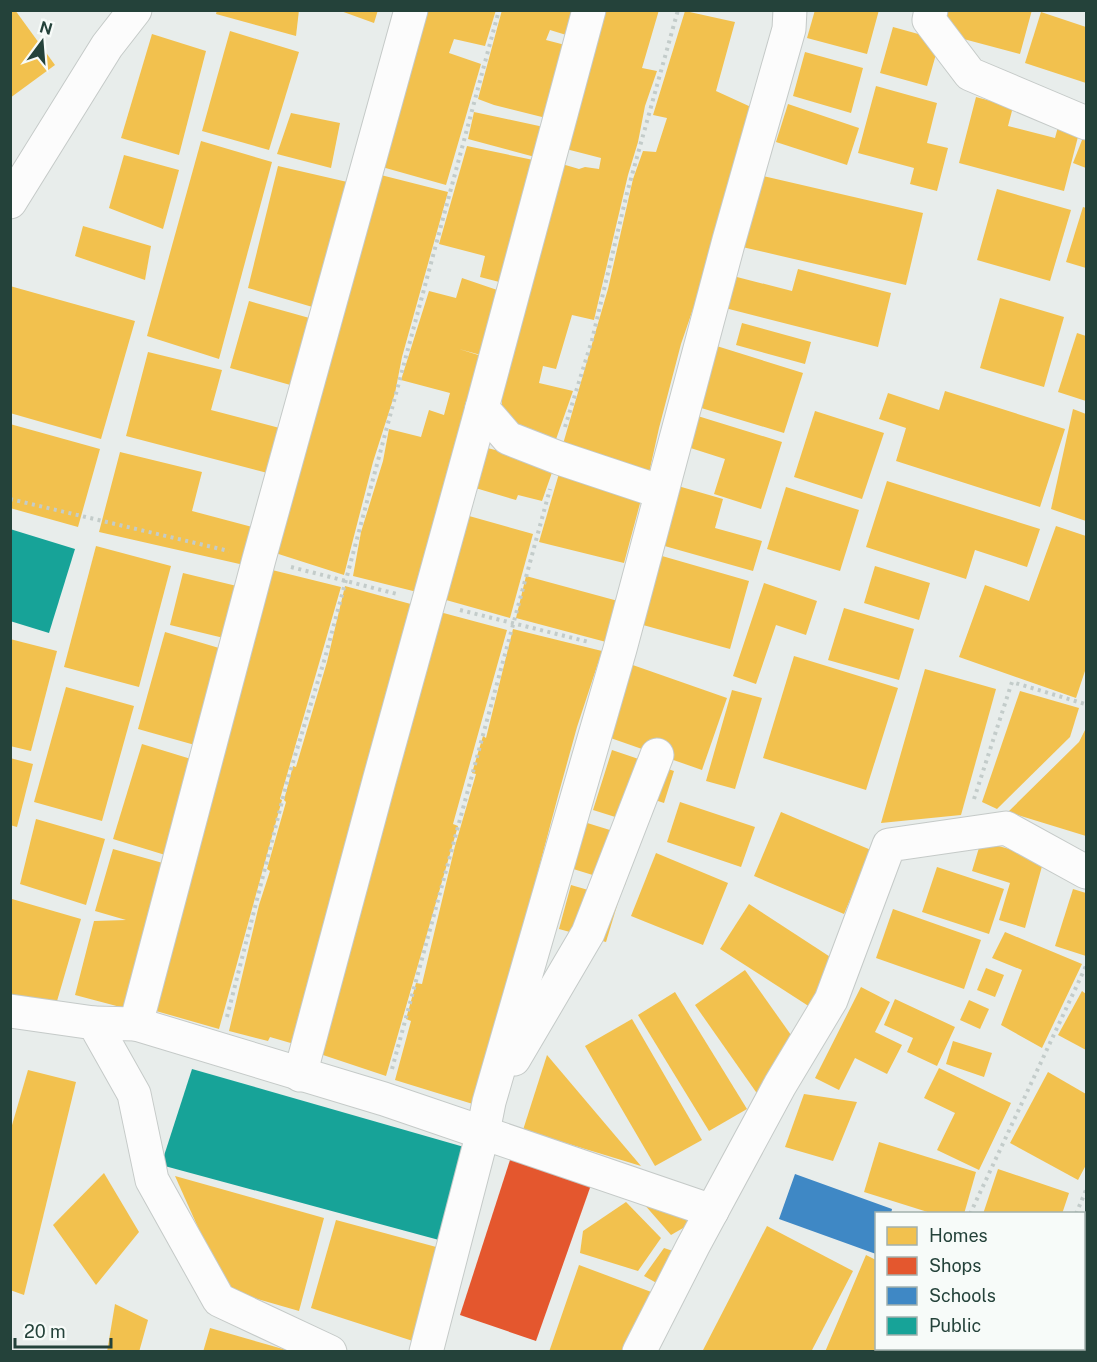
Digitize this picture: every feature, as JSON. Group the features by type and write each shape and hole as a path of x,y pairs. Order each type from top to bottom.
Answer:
{"street":[{"path":"10,202 107,46 135,10"},
{"path":"136,1024 259,559 411,10"},
{"path":"300,1075 589,10"},
{"path":"426,1352 486,1117 620,649 789,29 790,10"},
{"path":"931,10 929,20 970,74 1086,123"},
{"path":"482,408 508,438 559,458 661,492"},
{"path":"486,1117 588,933 657,754"},
{"path":"639,1352 780,1085 831,1000 889,845 1005,828 1086,872"},
{"path":"10,1011 94,1023 136,1024 384,1099 486,1117 712,1211"},
{"path":"94,1023 134,1094 152,1180 219,1300 330,1352"}],"path":[{"path":"219,1050 287,782 325,658 499,10"},
{"path":"384,1099 559,458 559,447 592,340 627,193 678,10"},
{"path":"10,499 345,580 514,625 620,649"},
{"path":"962,834 1012,682 1085,704 1086,701"},
{"path":"971,1212 1086,966"},
{"path":"1077,1212 1086,1190"}],"building: Homes":[{"path":"10,10 15,10 55,65 10,98"},
{"path":"217,10 299,10 296,36 216,14"},
{"path":"338,10 378,10 374,23"},
{"path":"416,10 496,10 485,46 454,39 449,53 481,64 446,185 375,165"},
{"path":"502,10 586,10 576,38 550,30 546,40 569,46 550,119 478,99"},
{"path":"597,10 659,10 642,68 657,71 645,106 594,320 572,315 556,369 543,366 539,383 573,391 554,445 511,423 502,405 500,374 562,164 579,169 585,167 599,169 601,158 566,149"},
{"path":"815,10 879,10 867,54 807,38"},
{"path":"947,10 1032,10 1020,54 941,33"},
{"path":"685,11 735,22 716,91 751,107 728,207 681,344 649,473 563,444 608,289 633,179 643,151 656,152 667,118 653,115"},
{"path":"1041,12 1086,27 1086,83 1025,63"},
{"path":"893,27 940,40 927,86 880,73"},
{"path":"230,31 299,52 269,150 202,131"},
{"path":"152,34 206,51 179,155 121,138"},
{"path":"805,52 863,68 851,113 793,96"},
{"path":"876,86 937,103 927,143 948,148 937,191 910,184 914,168 858,153"},
{"path":"976,97 1013,107 1008,126 1055,138 1059,123 1080,129 1064,191 959,163"},
{"path":"788,104 859,128 847,165 776,142"},
{"path":"474,112 553,129 546,160 468,139"},
{"path":"291,113 340,123 331,168 277,154"},
{"path":"1084,135 1086,136 1086,168 1073,163"},
{"path":"201,141 272,162 219,359 147,336"},
{"path":"467,146 543,162 507,284 480,277 485,256 439,244"},
{"path":"124,155 179,170 163,229 109,208"},
{"path":"278,166 356,184 326,311 248,288"},
{"path":"373,173 448,192 344,575 266,550"},
{"path":"755,174 923,213 906,285 738,246"},
{"path":"997,189 1071,210 1050,281 977,260"},
{"path":"1083,207 1086,208 1086,268 1066,262"},
{"path":"83,226 151,246 145,280 75,256"},
{"path":"798,269 891,293 878,347 725,308 733,276 792,291"},
{"path":"462,278 506,293 488,357 459,349 488,358 417,592 353,576 361,532 383,461 389,429 421,437 429,410 444,415 450,393 401,380 429,291 456,298"},
{"path":"10,286 135,321 101,439 10,413"},
{"path":"1000,298 1064,317 1044,387 980,368"},
{"path":"249,301 313,319 294,386 230,368"},
{"path":"742,323 811,342 805,364 736,345"},
{"path":"1077,333 1086,336 1086,401 1058,392"},
{"path":"707,343 803,373 784,433 688,404"},
{"path":"148,352 222,370 211,410 291,431 279,476 126,436"},
{"path":"945,391 1065,429 1040,507 896,461 906,428 879,419 888,393 939,410"},
{"path":"1073,409 1086,414 1086,521 1051,509"},
{"path":"815,411 884,433 862,499 794,477"},
{"path":"688,413 782,442 761,509 714,494 725,459 678,444"},
{"path":"10,424 100,449 78,527 10,508"},
{"path":"483,447 555,464 542,501 518,495 516,500 472,487"},
{"path":"120,452 202,472 192,511 267,531 257,568 99,532"},
{"path":"560,470 642,496 624,563 539,542"},
{"path":"887,481 1040,529 1027,567 975,550 966,579 866,547"},
{"path":"678,486 723,499 715,528 762,541 753,571 661,545"},
{"path":"786,487 859,510 840,571 767,549"},
{"path":"462,514 533,534 510,618 439,598"},
{"path":"1056,526 1086,536 1086,668 1076,698 959,657 985,585 1029,601"},
{"path":"96,546 171,566 139,687 64,667"},
{"path":"662,556 749,581 730,649 643,625"},
{"path":"875,566 930,583 919,620 864,603"},
{"path":"260,567 341,587 280,799 282,800 219,1029 149,1009"},
{"path":"183,573 245,588 232,640 170,625"},
{"path":"526,576 618,601 606,642 516,618"},
{"path":"764,583 817,601 806,635 776,625 756,684 733,676"},
{"path":"345,586 418,606 301,1046 270,1037 268,1041 229,1031 259,905 270,871 267,869 286,802 284,800 327,662"},
{"path":"844,608 914,629 899,680 828,660"},
{"path":"436,611 507,630 453,824 458,826 386,1076 314,1052"},
{"path":"513,629 602,651 577,727 476,1105 395,1080 411,1021 406,1019 416,983 422,984 455,846 476,774 472,773 483,736 486,738"},
{"path":"165,632 236,653 209,749 138,729"},
{"path":"10,639 57,651 31,751 10,746"},
{"path":"794,656 898,688 866,790 763,758"},
{"path":"627,663 727,698 702,770 602,735"},
{"path":"925,669 996,689 961,815 881,823"},
{"path":"66,687 134,706 102,821 34,802"},
{"path":"732,690 762,698 735,789 706,781"},
{"path":"1020,691 1079,708 1070,737 997,809 982,802"},
{"path":"1086,728 1086,836 1008,812 1079,742"},
{"path":"142,744 204,763 175,858 113,839"},
{"path":"612,750 674,771 664,803 652,799 644,826 593,810"},
{"path":"10,758 33,764 17,827 10,825"},
{"path":"680,802 755,827 741,867 667,842"},
{"path":"781,812 871,850 844,914 754,876"},
{"path":"36,819 105,839 86,905 20,884"},
{"path":"584,822 639,839 625,885 570,868"},
{"path":"981,841 1044,859 1025,928 999,920 1010,883 972,871"},
{"path":"113,849 177,867 143,1013 75,995 94,921 126,920 95,911"},
{"path":"656,853 728,883 703,945 631,916"},
{"path":"937,867 1004,889 989,934 922,912"},
{"path":"571,885 619,899 606,942 559,929"},
{"path":"1073,889 1086,893 1086,956 1055,946"},
{"path":"12,899 81,919 55,1008 10,995"},
{"path":"749,904 838,962 810,1007 720,949"},
{"path":"893,909 981,940 964,989 876,958"},
{"path":"1005,932 1082,964 1042,1048 1001,1025 1022,970 992,958"},
{"path":"986,968 1004,975 995,997 977,990"},
{"path":"745,970 796,1042 763,1102 695,1005"},
{"path":"861,987 890,1002 875,1032 902,1045 887,1074 855,1058 839,1090 815,1078"},
{"path":"1082,991 1086,994 1086,1050 1058,1035"},
{"path":"675,992 747,1109 709,1131 638,1015"},
{"path":"895,999 955,1027 937,1066 907,1052 913,1038 884,1025"},
{"path":"969,1000 989,1009 980,1029 960,1020"},
{"path":"632,1019 702,1140 655,1166 585,1046"},
{"path":"953,1041 992,1053 984,1077 946,1064"},
{"path":"547,1055 641,1166 523,1130"},
{"path":"939,1068 1011,1103 979,1170 937,1150 955,1113 924,1098"},
{"path":"28,1070 76,1082 24,1295 10,1290 10,1132"},
{"path":"1048,1072 1086,1094 1086,1165 1078,1180 1010,1143"},
{"path":"804,1094 857,1102 833,1161 785,1147"},
{"path":"879,1142 976,1172 965,1212 928,1212 864,1192"},
{"path":"998,1169 1069,1193 1063,1212 984,1212"},
{"path":"104,1173 139,1232 96,1285 53,1225"},
{"path":"175,1176 324,1218 299,1311 226,1290"},
{"path":"626,1202 661,1238 638,1271 580,1253 583,1231"},
{"path":"643,1203 697,1220 671,1235"},
{"path":"1085,1213 1086,1213 1085,1332"},
{"path":"336,1220 440,1248 419,1343 311,1308"},
{"path":"767,1226 853,1271 811,1352 702,1352"},
{"path":"664,1248 682,1254 662,1286 644,1276"},
{"path":"866,1255 875,1260 875,1350 916,1350 916,1352 825,1352"},
{"path":"579,1265 654,1293 633,1352 549,1352"},
{"path":"115,1304 148,1320 139,1352 107,1352"},
{"path":"210,1328 290,1351 290,1352 203,1352"},
{"path":"1002,1350 1052,1351 1002,1352"}],"building: Shops":[{"path":"511,1157 591,1185 536,1341 460,1315"}],"building: Schools":[{"path":"795,1174 892,1209 891,1212 875,1212 875,1254 779,1219"}],"building: Public":[{"path":"10,529 75,549 49,633 10,621"},
{"path":"192,1069 478,1151 439,1240 161,1165"}]}
